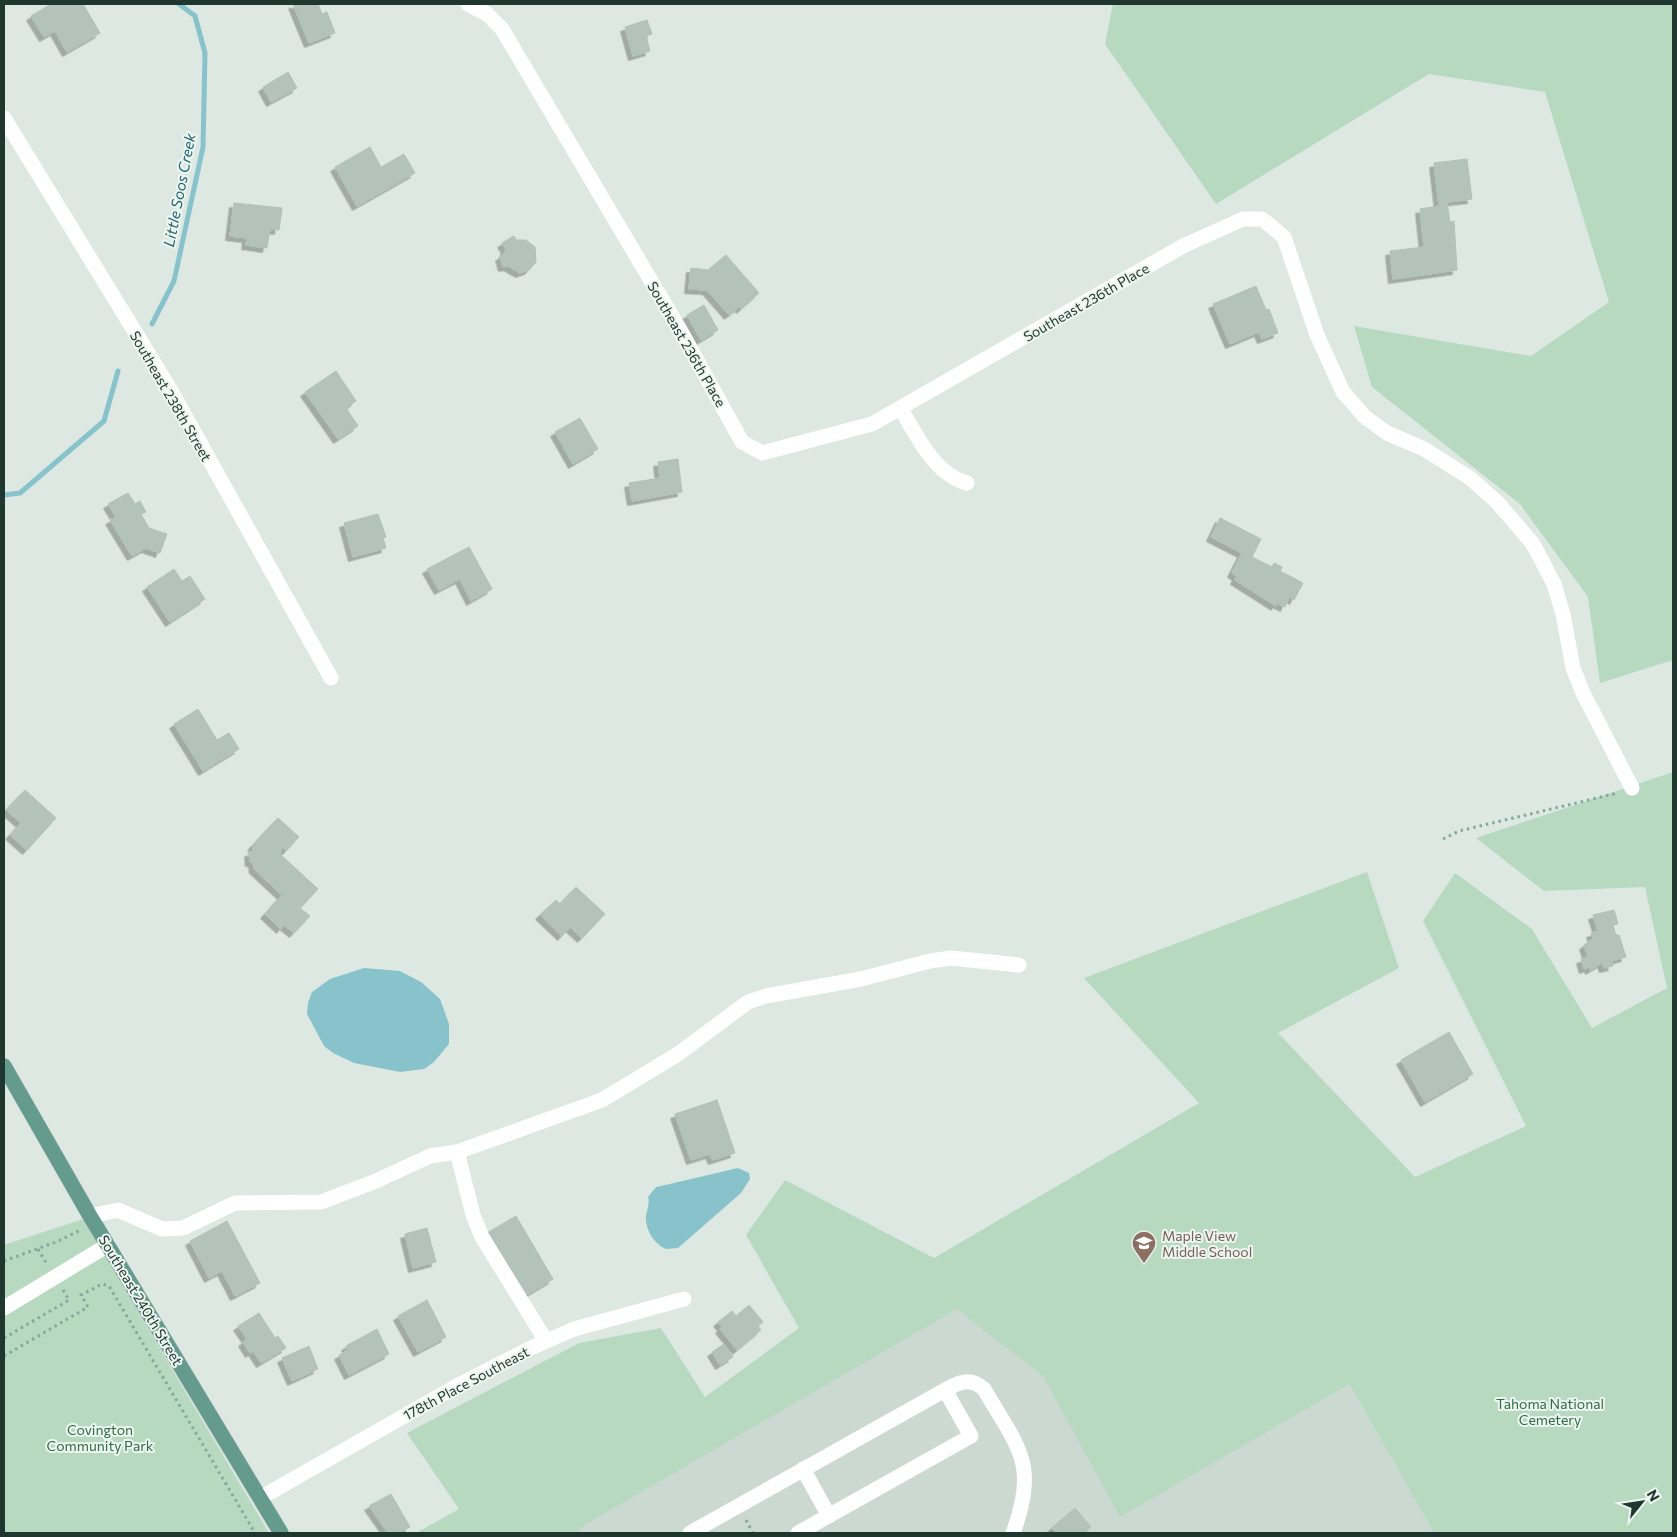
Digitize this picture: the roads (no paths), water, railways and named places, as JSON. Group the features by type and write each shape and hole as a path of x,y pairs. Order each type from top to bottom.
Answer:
{"main road":[{"name":"Southeast 240th Street","path":"4,1066 108,1245 281,1533"}],"street":[{"name":"Southeast 236th Place","path":"468,4 487,14 502,29 679,328 742,442 762,453 872,424 1183,246 1243,219 1262,219 1284,237 1317,335 1343,392 1365,417 1387,433 1424,449 1470,478 1497,502 1533,544 1554,584 1563,614 1573,668 1583,693 1632,788"},
{"name":"Southeast 238th Street","path":"4,118 170,389 332,678"},
{"path":"901,409 924,448 947,474 955,480 967,483"},
{"path":"93,1219 118,1210 162,1229 182,1228 235,1203 321,1202 376,1181 430,1156 457,1152 602,1100 678,1054 748,1002 766,996 861,979 930,961 951,958 1019,965"},
{"path":"457,1152 473,1215 482,1236 546,1341"},
{"path":"4,1308 108,1245"},
{"name":"178th Place Southeast","path":"260,1498 457,1386 546,1341 574,1329 684,1299"},
{"path":"690,1533 961,1381 976,1382 984,1389 1022,1454 1026,1470 1024,1505 1013,1533"},
{"path":"798,1533 970,1436 944,1390"},
{"path":"803,1469 829,1516"}],"water":[{"path":"364,968 400,971 421,982 440,999 449,1024 449,1044 434,1062 424,1069 400,1072 354,1063 333,1053 324,1046 307,1014 312,992 330,979"},
{"path":"738,1168 749,1173 750,1179 741,1193 678,1248 666,1249 654,1240 647,1226 646,1216 649,1204 648,1197 656,1187"}],"waterway":[{"name":"Little Soos Creek","path":"152,324 174,281 203,147 205,53 195,16 179,4"},
{"name":"Little Soos Creek","path":"4,495 20,493 104,421 118,371"}],"place":[{"name":"Maple View Middle School","path":"1144,1264"}],"park label":[{"name":"Tahoma National Cemetery","path":"1550,1412"},
{"name":"Covington Community Park","path":"100,1438"}]}
